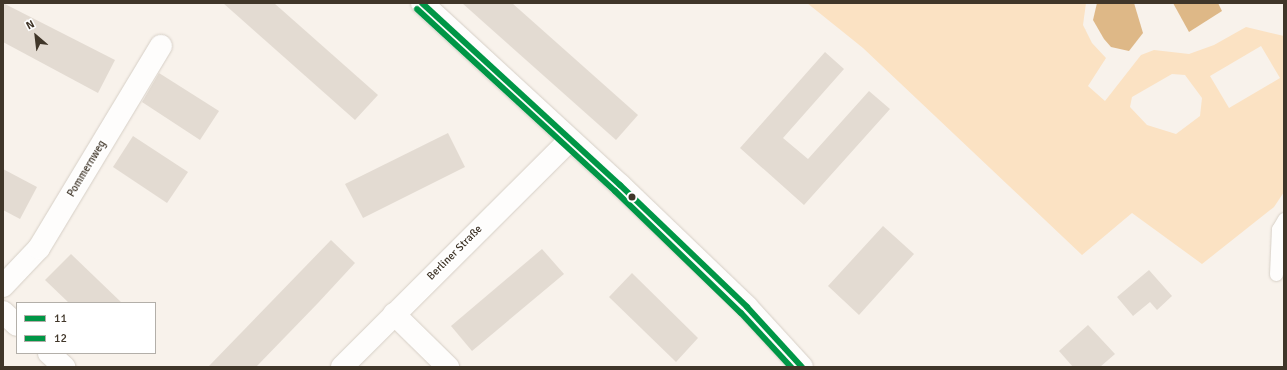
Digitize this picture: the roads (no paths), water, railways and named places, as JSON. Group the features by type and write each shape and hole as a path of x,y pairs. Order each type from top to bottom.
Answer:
{"street":[{"path":"422,3 736,297 802,367"},
{"name":"Pommernweg","path":"3,286 39,248 161,46"},
{"name":"Berliner Straße","path":"342,367 569,141"},
{"path":"3,312 16,324"},
{"path":"394,314 448,367"},
{"path":"50,354 64,367"}],"lane":[{"path":"1276,274 1278,229 1284,219"}]}
